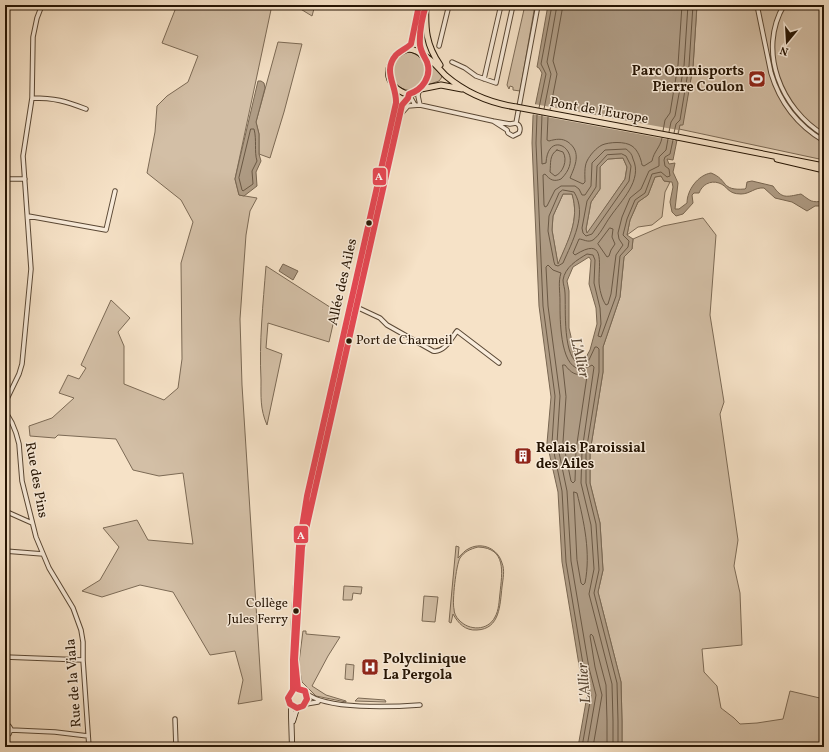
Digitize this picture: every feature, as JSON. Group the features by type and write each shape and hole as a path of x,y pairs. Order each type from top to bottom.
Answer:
{"main road":[{"path":"407,49 410,44 419,5"},
{"path":"419,90 423,86 428,74 427,62 422,54 420,35 426,5"},
{"path":"426,5 425,26 427,41 434,56 445,72 465,90"},
{"path":"407,49 412,49 432,60 445,75 465,90 440,85 410,93 400,91 395,88 390,79 390,65 398,53 407,49"},
{"name":"Allée des Ailes","path":"295,689 293,660 299,546 307,496 396,103 397,96 395,88"},
{"name":"Pont de l'Europe","path":"465,90 490,101 516,107 677,137 823,169"},
{"name":"Allée des Ailes","path":"295,689 295,660 302,547 402,105 410,93"},
{"path":"292,730 297,708 306,704 306,694 303,690 295,689 288,698 290,704 292,747"},
{"path":"290,704 297,708"}],"street":[{"path":"5,403 19,374 22,364 31,279 23,156 32,98 33,33 42,5"},
{"path":"439,46 448,5"},
{"path":"484,79 501,5"},
{"path":"452,62 465,68 476,76 496,83 513,5"},
{"path":"516,123 538,5"},
{"path":"757,5 774,83 785,105 806,128 824,141"},
{"path":"784,5 775,28 773,45 773,61 777,76 789,103 797,114 808,125 824,135"},
{"path":"419,90 418,96 420,105"},
{"path":"410,93 415,105"},
{"path":"32,98 51,98 61,100 86,109"},
{"path":"400,115 408,106 420,105 493,121 510,124 516,123"},
{"path":"493,121 507,130 511,135 517,135 520,129 519,125 516,123"},
{"path":"507,130 510,124"},
{"path":"5,179 25,179"},
{"path":"28,216 106,230 115,191"},
{"path":"350,304 380,318 387,325 433,351 437,352 442,350 457,331 499,362"},
{"name":"Rue des Pins","path":"5,412 16,433 22,481 32,523 42,554"},
{"path":"5,511 32,523"},
{"path":"5,551 42,554"},
{"name":"Rue de la Viala","path":"42,554 73,608 83,642 89,747"},
{"path":"5,657 83,660"},
{"path":"306,694 314,699 324,702"},
{"path":"306,704 324,702 363,706 420,705"},
{"path":"175,719 176,747"},
{"path":"5,724 9,726 11,730"},
{"path":"11,730 55,732 88,736"},
{"path":"5,735 9,734 11,730"},
{"path":"89,747 108,745 129,747"}],"shaded area":[{"path":"177,5 272,5 235,179 239,195 257,198 250,211 246,235 240,319 242,385 262,700 238,704 243,680 235,651 210,655 173,592 140,585 102,597 82,591 100,580 119,547 103,528 137,520 148,540 193,544 183,473 159,476 133,470 116,439 58,435 55,438 30,436 29,426 52,418 74,398 59,393 68,375 79,379 86,368 81,365 111,300 130,318 118,332 124,346 124,384 164,400 178,388 182,359 181,263 193,222 181,200 147,173 155,132 157,106 167,96 188,82 198,56 162,43"},
{"path":"294,5 315,5 312,16"},
{"path":"525,5 535,5 520,91 513,90 513,87 510,86 509,89 507,85"},
{"name":"Parc Omnisports Pierre Coulon","path":"697,5 824,5 824,160 679,129 680,124 682,125 693,67"},
{"path":"278,42 302,44 270,158 259,154 259,134 256,122"},
{"path":"410,52 421,59 426,70 424,78 419,86 407,90 401,88 396,83 392,70 398,58 403,54"},
{"path":"429,62 441,74 442,77 439,81 427,85 431,73"},
{"path":"623,158 627,167 625,179 587,234 586,229 591,202 600,189 600,167 608,159"},
{"path":"661,176 664,181 670,182 665,192 662,217 652,225 638,227 627,235 630,220 638,202 648,195 655,177"},
{"path":"563,194 572,194 575,213 572,230 558,265 552,230 553,216"},
{"path":"703,218 716,235 710,315 724,402 720,414 738,540 734,566 740,593 742,645 702,649 704,672 717,686 721,708 740,724 783,719 790,691 824,699 824,747 622,747 621,682 598,592 603,570 600,523 590,483 590,452 603,372 603,347 620,297 624,257 632,249 633,239 663,226"},
{"path":"266,266 336,311 329,342 268,323 266,348 282,354 267,425 261,403 262,323"},
{"path":"456,546 459,547 458,558 467,550 475,546 485,546 489,548 497,554 503,566 499,608 494,621 485,629 477,630 462,626 453,614 451,623 449,622","holes":["478,547 487,548 494,552 501,563 502,570 498,608 492,622 483,627 473,628 463,624 454,612 454,592 457,568 463,554"]},
{"path":"344,586 362,587 361,594 353,593 352,600 343,600"},
{"path":"424,596 438,597 435,622 422,621"},
{"path":"303,631 306,631 306,634 340,637 312,686 326,695 346,702 316,696 302,682 299,662"},
{"path":"346,664 354,665 353,680 345,679"},
{"path":"358,698 385,700 386,702 355,701"}],"water":[{"name":"L'Allier","path":"548,5 697,5 693,67 683,125 680,125 673,160 667,159 669,164 675,163 673,172 678,183 675,209 679,209 687,203 687,198 691,188 698,180 706,174 711,173 717,176 728,187 732,188 745,189 747,182 752,181 773,186 779,193 785,196 801,194 811,201 824,201 824,206 815,206 807,211 792,202 775,198 764,188 744,194 736,194 722,184 712,182 704,186 699,193 694,193 692,195 693,203 683,214 676,216 672,212 670,202 673,187 672,182 664,181 661,176 655,177 648,195 638,202 630,220 627,235 633,239 632,249 624,257 620,297 603,347 603,372 590,452 590,483 600,523 603,570 598,592 621,682 622,747 578,747 587,696 580,671 562,562 558,492 547,443 551,397 539,306 532,143 533,116 542,73 537,67","holes":["623,158 627,167 625,179 587,233 586,229 591,202 600,189 600,167 608,159","563,194 572,194 575,213 574,221 572,230 558,264 552,230 553,216","589,257 591,260 589,284 596,308 597,324 590,350 585,359 580,360 574,350 569,328 569,291 567,281 573,267"]},
{"path":"258,81 264,83 265,88 256,122 259,134 259,154 261,161 256,172 257,186 244,196 239,195 235,179"},
{"path":"283,264 298,271 293,280 279,271"}],"pier":[{"path":"534,104 678,130 676,141 531,114"}],"transit line":[{"name":"A","path":"419,5 411,44 396,55 390,67 396,103 307,496 299,546 293,660 293,690 288,698 290,704 297,708 303,706 307,699 305,691 298,689 295,660 302,547 402,105 408,98 409,94 422,86 427,78 427,62 420,45 421,25 426,5"}],"place":[{"name":"Parc Omnisports Pierre Coulon","path":"757,79"},
{"name":"Port de Charmeil","path":"349,341"},
{"name":"Relais Paroissial des Ailes","path":"523,456"},
{"name":"Collège Jules Ferry","path":"296,611"},
{"name":"Polyclinique La Pergola","path":"370,667"}]}
